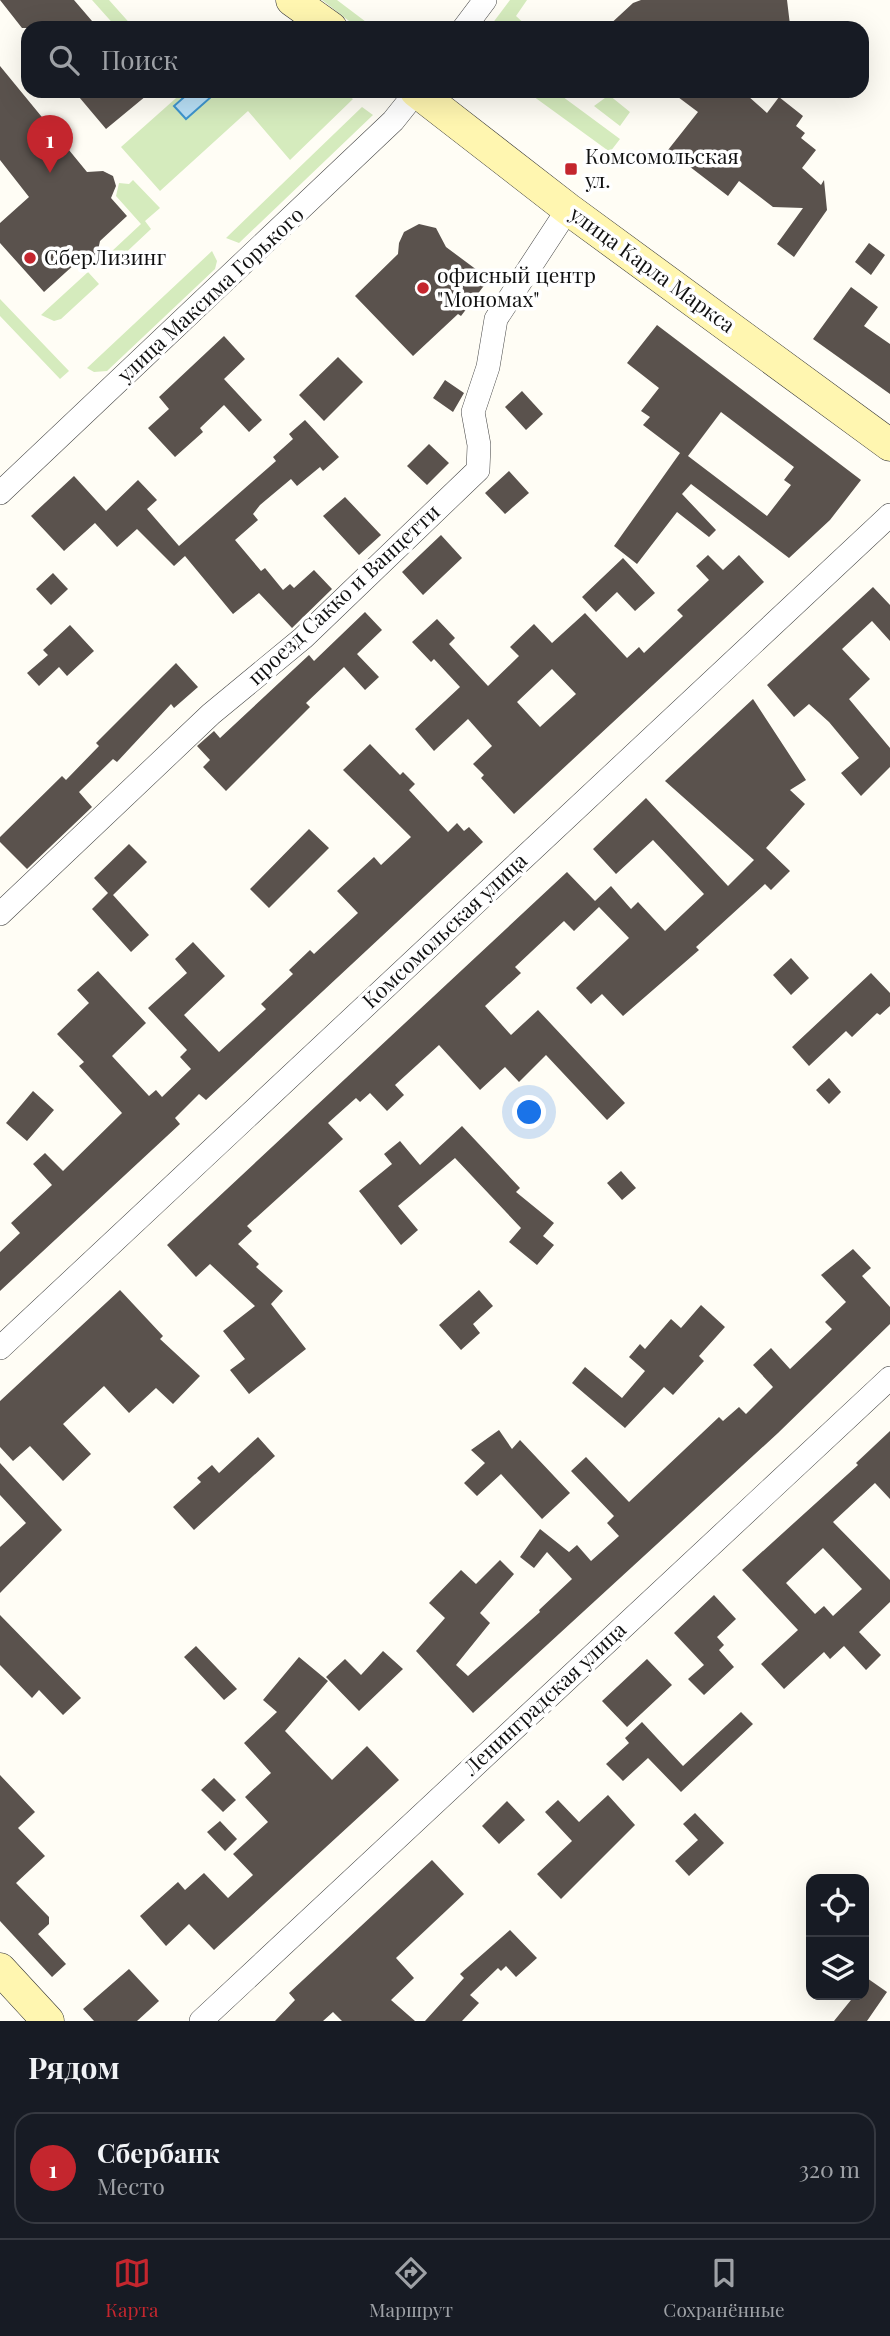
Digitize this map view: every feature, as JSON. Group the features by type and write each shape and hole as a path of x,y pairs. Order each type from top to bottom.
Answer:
{"main road":[{"path":"292,0 321,21"},
{"name":"улица Карла Маркса","path":"426,98 568,209 890,445"},
{"path":"0,1969 48,2021"}],"street":[{"path":"469,21 485,0"},
{"name":"улица Максима Горького","path":"0,493 393,121 411,98"},
{"name":"проезд Сакко и Ванцетти","path":"0,914 211,714 303,638 478,470 479,445 473,412 488,367 496,319 568,209"},
{"name":"Комсомольская улица","path":"0,1348 890,515"},
{"name":"Ленинградская улица","path":"201,2021 890,1378"}],"green space":[{"path":"92,0 109,0 128,21 111,21"},
{"path":"322,0 337,0 365,21 349,21"},
{"path":"510,0 527,0 516,16 521,21 494,21"},
{"path":"176,98 353,99 290,160 248,111 160,191 121,147"},
{"path":"536,98 564,98 620,139 610,152"},
{"path":"605,98 613,98 630,112 620,126 594,106"},
{"path":"362,107 373,115 239,243 226,238"},
{"path":"133,180 160,208 145,221 151,229 118,260 111,252 141,224 116,196 119,183 129,184"},
{"path":"212,251 217,261 215,269 107,371 94,372 87,368"},
{"path":"88,272 99,284 61,319 54,321 41,315"},
{"path":"0,299 69,371 60,379 0,316"}],"water":[{"path":"183,98 210,98 186,119 174,106"}],"building":[{"path":"0,0 74,0 92,21 21,21 21,27"},
{"path":"641,0 787,0 790,21 614,21 633,3"},
{"path":"0,66 21,92 21,98 26,98 87,172 103,171 113,176 116,186 111,198 127,216 100,241 96,259 89,264 76,263 44,292 0,243 0,223 29,197 0,160"},
{"path":"80,98 144,98 106,129"},
{"path":"679,98 750,98 767,113 780,98 803,116 796,126 805,133 801,138 816,150 802,168 821,185 824,180 827,210 794,257 777,244 803,208 773,207 739,181 728,196 668,150 698,112"},
{"name":"офисный центр \"Мономах\"","path":"419,224 436,228 446,247 489,279 461,316 458,314 413,356 355,296 398,254 404,232"},
{"path":"869,243 885,255 871,275 855,262"},
{"path":"851,287 878,307 864,326 890,344 890,394 813,339"},
{"path":"657,325 861,480 830,520 789,558 691,484 682,494 716,530 709,537 677,512 637,564 614,546 680,453 643,425 650,417 641,411 659,388 627,363","holes":["721,412 794,467 784,480 791,485 767,516 688,456"]},
{"path":"224,336 245,359 224,379 262,420 249,432 224,405 200,428 203,432 175,457 148,428 169,409 159,397"},
{"path":"338,357 363,382 324,421 299,395"},
{"path":"445,380 464,393 453,412 433,398"},
{"path":"522,391 543,414 526,430 505,407"},
{"path":"305,420 339,457 323,471 320,467 297,486 291,479 260,505 253,514 258,520 235,540 261,571 265,568 283,590 290,584 294,588 314,570 332,589 292,628 259,593 233,614 185,556 174,566 137,529 117,547 95,523 64,551 31,516 74,476 106,511 138,480 157,500 147,509 179,546 276,461 273,457 293,439 289,434"},
{"path":"429,444 449,463 427,485 407,466"},
{"path":"509,471 529,493 505,514 485,493"},
{"path":"345,497 381,535 359,555 323,516"},
{"path":"441,535 462,558 423,595 402,572"},
{"path":"708,555 723,570 739,555 764,582 514,814 481,778 484,775 473,764 492,746 468,719 434,751 415,729 460,687 434,659 431,662 412,642 437,619 455,638 449,644 488,686 519,656 510,647 534,624 552,643 585,613 627,658 639,647 644,653 683,616 677,610 709,580 696,566","holes":["552,669 576,694 540,727 517,702"]},
{"path":"623,558 655,593 635,611 617,592 596,612 582,597"},
{"path":"53,573 68,589 51,605 36,589"},
{"path":"873,587 890,605 890,641 872,621 842,649 870,679 849,699 890,748 890,767 861,796 841,773 859,758 829,722 809,704 794,717 767,685"},
{"path":"365,612 382,630 357,654 379,677 365,690 344,667 306,703 310,707 226,791 203,767 210,760 197,746 214,731 220,738 309,655 314,661"},
{"path":"70,625 94,651 67,676 59,667 39,686 27,673 48,655 43,650"},
{"path":"176,663 198,687 174,708 171,704 117,762 113,759 79,792 92,807 27,869 0,842 0,837 62,776 66,780 99,746 96,743"},
{"path":"753,699 806,780 790,790 805,804 766,848 790,871 771,890 765,884 696,947 699,950 623,1016 602,994 591,1004 576,988 629,938 599,907 574,931 564,921 515,967 521,973 485,1006 511,1035 538,1010 625,1103 607,1120 546,1055 519,1082 505,1067 480,1090 439,1045 395,1085 404,1095 387,1111 370,1093 360,1102 356,1098 328,1123 343,1139 247,1226 252,1231 238,1244 259,1264 256,1267 283,1291 271,1304 306,1349 249,1394 230,1370 245,1359 223,1331 255,1306 210,1264 196,1277 167,1245 567,872 595,901 611,886 631,909 638,902 665,931 704,894 653,840 616,874 593,849 646,798 728,886 754,860 665,781"},
{"path":"370,744 400,775 403,772 415,784 409,790 448,832 457,823 464,831 469,827 483,842 206,1100 199,1094 175,1118 180,1124 0,1291 0,1252 20,1233 11,1223 52,1185 33,1164 45,1153 63,1171 122,1113 79,1066 84,1062 57,1034 89,1003 77,990 98,971 146,1023 112,1056 149,1096 156,1090 162,1097 191,1069 180,1057 187,1050 148,1008 187,973 175,959 193,942 225,976 184,1015 219,1052 266,1009 261,1004 293,974 289,970 310,950 314,954 358,913 337,891 374,857 381,865 411,837 343,770"},
{"path":"309,829 329,848 269,908 250,889"},
{"path":"129,844 147,862 113,895 149,935 131,952 92,909 108,893 94,878"},
{"path":"791,958 809,978 791,995 773,975"},
{"path":"871,973 890,993 890,1006 880,1015 877,1013 852,1037 846,1031 809,1066 792,1047"},
{"path":"829,1078 841,1092 829,1104 816,1090"},
{"path":"33,1091 54,1110 27,1141 6,1123"},
{"path":"462,1126 520,1188 516,1192 554,1223 543,1236 554,1245 537,1265 509,1242 521,1228 455,1158 398,1206 418,1230 401,1245 359,1191 392,1164 384,1154 400,1141 420,1165"},
{"path":"621,1171 636,1188 622,1200 607,1183"},
{"path":"853,1249 871,1268 862,1276 890,1307 890,1324 778,1433 473,1713 416,1651 445,1618 429,1603 461,1570 476,1584 500,1560 514,1574 480,1613 490,1623 456,1665 468,1676 540,1612 539,1610 572,1579 547,1552 534,1568 520,1557 540,1529 569,1552 577,1545 591,1561 619,1536 607,1523 614,1516 571,1471 586,1457 629,1502 719,1417 723,1421 739,1407 746,1414 773,1387 753,1365 771,1348 790,1369 832,1329 825,1322 846,1302 821,1275"},
{"path":"120,1290 163,1336 160,1339 200,1376 173,1404 156,1388 129,1413 104,1386 63,1424 91,1454 63,1481 30,1446 13,1461 0,1447 0,1401"},
{"path":"479,1290 493,1306 473,1324 480,1333 461,1350 439,1325"},
{"path":"701,1305 725,1327 699,1356 704,1361 673,1395 664,1387 625,1428 572,1383 585,1367 622,1398 645,1371 629,1357 640,1344 645,1349 671,1319 681,1328"},
{"path":"499,1430 512,1449 520,1440 570,1493 542,1519 501,1474 477,1496 464,1483 485,1463 471,1450"},
{"path":"890,1431 890,1499 875,1483 833,1522 890,1580 890,1602 859,1632 881,1655 866,1670 844,1646 830,1659 824,1652 784,1689 761,1664 798,1630 742,1570 858,1465 856,1463","holes":["823,1548 862,1589 833,1616 824,1606 815,1614 786,1583"]},
{"path":"258,1437 275,1456 194,1530 173,1507 201,1482 197,1478 212,1465 219,1473"},
{"path":"0,1463 62,1530 0,1593 0,1547 26,1523 0,1495"},
{"path":"714,1595 736,1619 717,1637 724,1645 719,1650 734,1667 704,1695 688,1679 704,1665 674,1633"},
{"path":"0,1615 81,1698 63,1715 39,1690 32,1698 0,1665"},
{"path":"196,1646 237,1689 224,1700 184,1657"},
{"path":"383,1651 403,1669 359,1711 326,1677 345,1659 361,1675"},
{"path":"299,1657 328,1681 285,1731 332,1780 367,1746 399,1780 214,1950 189,1924 166,1946 140,1916 178,1882 185,1890 204,1873 228,1898 253,1875 233,1854 268,1822 245,1797 271,1773 244,1743 277,1712 263,1700"},
{"path":"647,1659 672,1685 627,1727 602,1701"},
{"path":"741,1712 753,1724 681,1792 648,1758 623,1781 606,1764 629,1743 625,1738 642,1722 683,1766"},
{"path":"0,1775 35,1812 18,1828 45,1856 16,1883 49,1917 49,1924 38,1934 66,1964 52,1977 0,1921"},
{"path":"214,1778 236,1800 223,1812 201,1790"},
{"path":"608,1795 635,1825 561,1899 537,1874 572,1841 545,1812 558,1800 579,1822"},
{"path":"507,1801 525,1820 499,1844 482,1826"},
{"path":"695,1813 724,1843 689,1876 675,1861 698,1840 683,1824"},
{"path":"220,1821 237,1839 225,1851 207,1832"},
{"path":"432,1860 464,1894 396,1958 414,1978 391,2000 415,2021 342,2021 333,2012 323,2021 275,2021 295,2000 289,1993"},
{"path":"510,1930 537,1958 516,1977 506,1966 501,1971 498,1968 470,1995 479,2003 462,2021 425,2021 464,1978 460,1974"},
{"path":"129,1969 159,2001 137,2021 94,2021 83,2009"},
{"path":"869,1979 887,1992 867,2021 834,2021 851,2000 869,2000"}],"place":[{"name":"Комсомольская ул.","path":"571,169"},
{"name":"Сбербанк","path":"50,173"},
{"name":"СберЛизинг","path":"30,258"},
{"name":"офисный центр \"Мономах\"","path":"423,288"}]}
